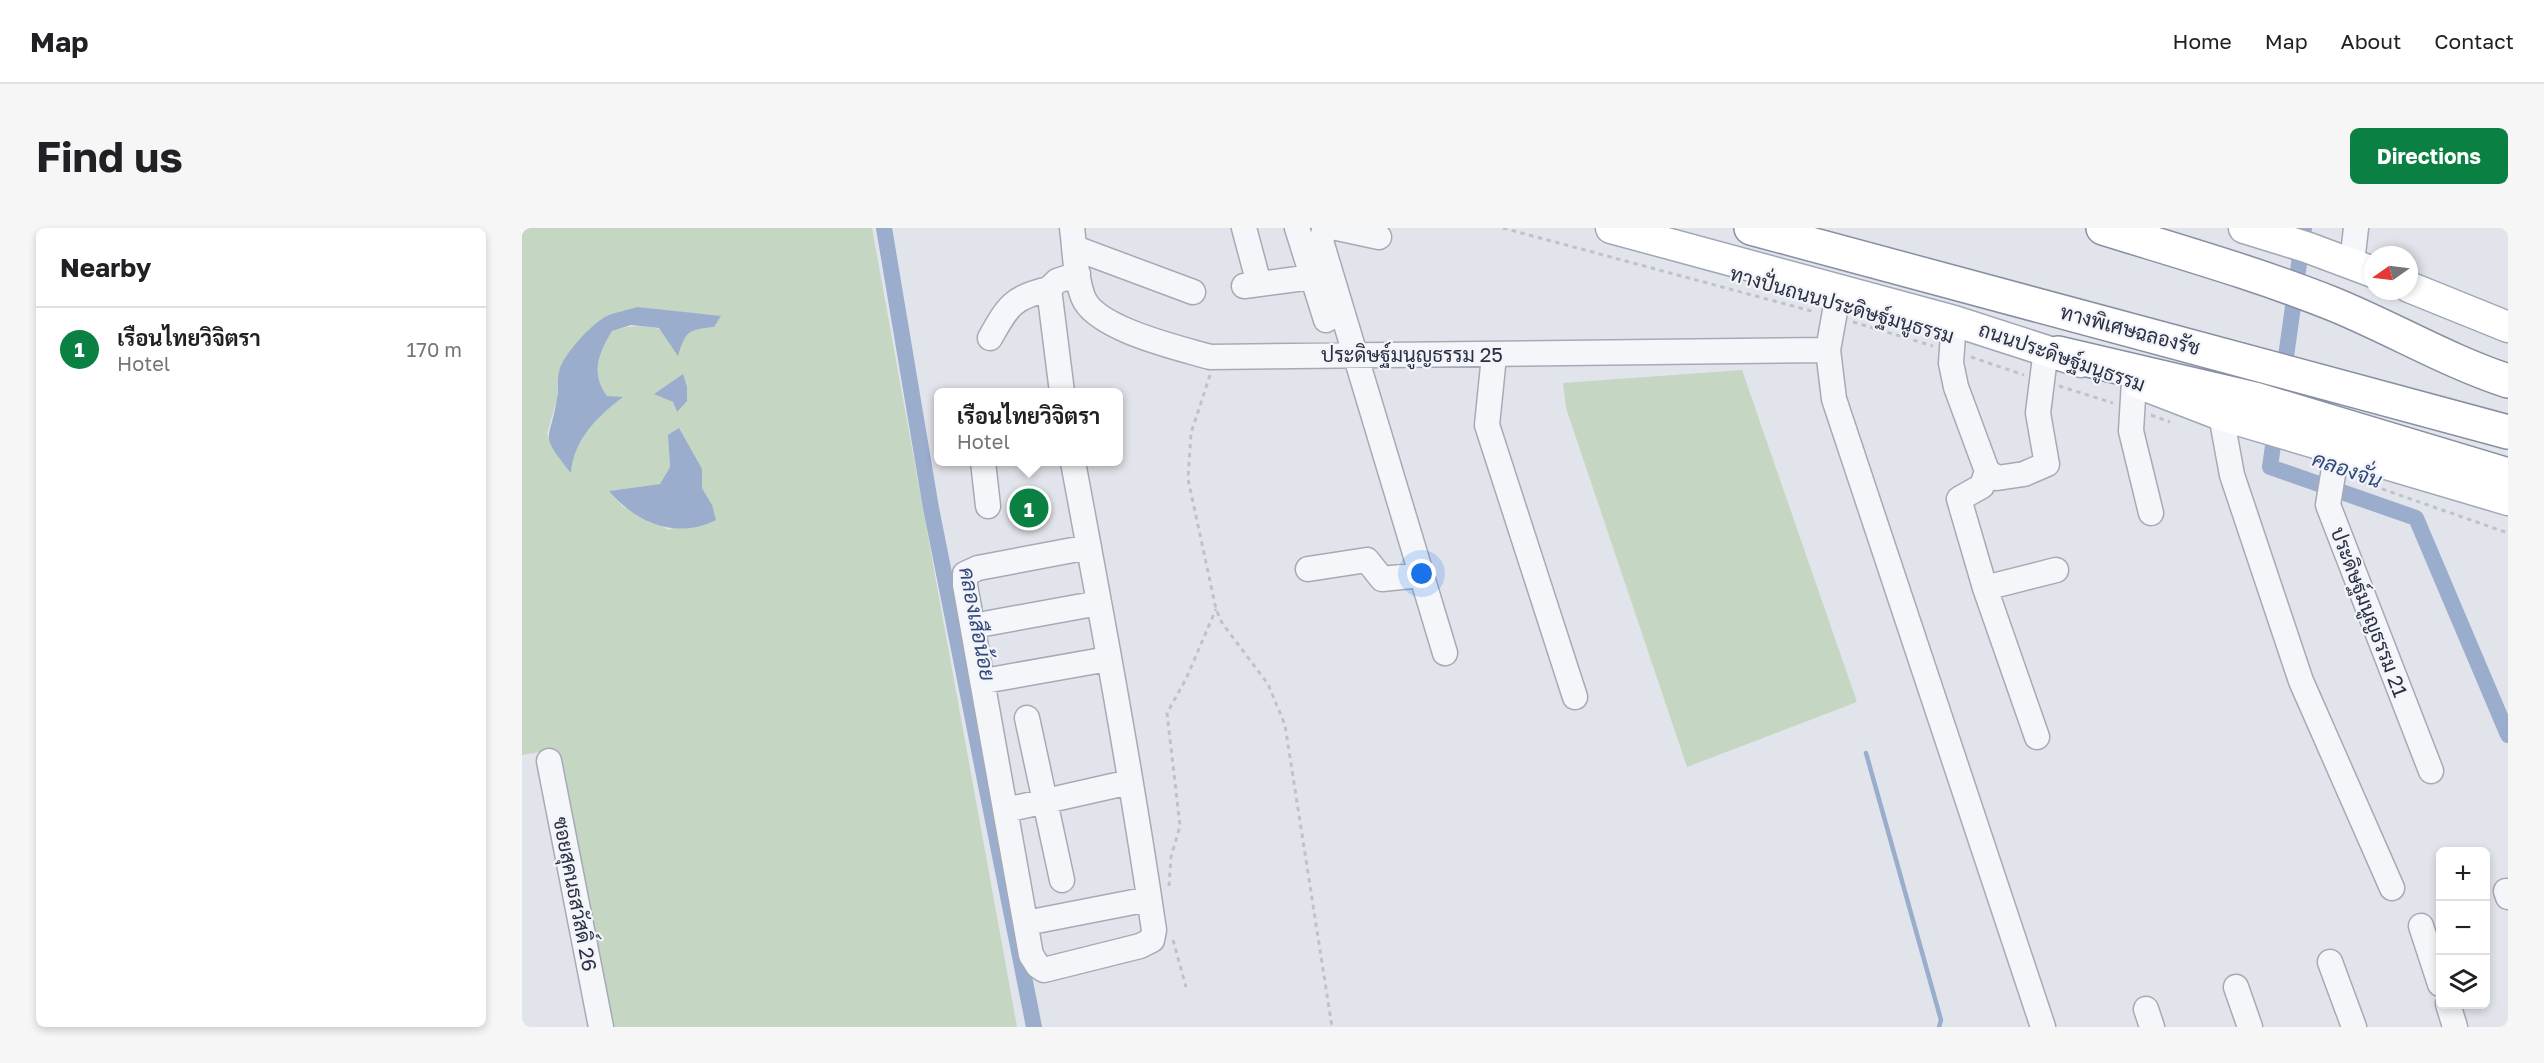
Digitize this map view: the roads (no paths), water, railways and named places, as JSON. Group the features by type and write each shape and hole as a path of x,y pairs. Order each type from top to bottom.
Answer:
{"highway":[{"name":"ทางพิเศษฉลองรัช","path":"1752,228 2508,432"},
{"name":"ทางพิเศษฉลองรัช","path":"1835,228 2508,416"},
{"path":"2103,228 2294,290 2358,315 2466,366 2508,381"},
{"path":"2052,351 2289,422 2508,475"}],"main road":[{"name":"ถนนประดิษฐ์มนูธรรม","path":"1611,228 1837,303 1954,321 2052,351 2134,395 2221,415 2253,411"},
{"path":"2244,228 2362,267"},
{"path":"2418,290 2508,327"},
{"path":"2289,422 2333,474 2508,500"}],"street":[{"path":"1244,228 1252,285 1312,277"},
{"path":"1297,228 1326,320"},
{"path":"1329,228 1324,231 1321,241 1445,653"},
{"path":"1337,228 1379,237"},
{"path":"2356,228 2362,267"},
{"path":"1074,238 1193,292"},
{"name":"ประดิษฐ์มนูญธรรม 25","path":"1074,238 1083,299 1101,317 1130,331 1182,349 1216,357 1355,353 1494,356 1828,350"},
{"path":"990,339 1015,301 1023,295 1049,289 1057,281 1078,274"},
{"path":"1049,289 1061,388"},
{"path":"1837,303 1828,350 1834,399 2043,1027"},
{"path":"1954,321 1951,363 1956,387 1988,471 1997,478 2013,477 2046,461 2038,413 2042,381 2052,351"},
{"path":"1494,356 1487,425 1575,697"},
{"path":"2134,395 2131,431 2151,513"},
{"path":"2221,415 2232,475 2301,681 2392,888"},
{"path":"983,466 988,506"},
{"path":"1074,466 1089,546 1130,782 1159,894 1152,940 1140,946 1044,970 1038,966 1031,955 965,574 978,568 1089,546"},
{"path":"1988,471 1982,486 1959,499 1985,588 2037,738"},
{"name":"ประดิษฐ์มนูญธรรม 21","path":"2333,474 2328,505 2431,771"},
{"path":"1308,569 1367,560 1382,579 1421,575"},
{"path":"1985,588 2056,570"},
{"path":"974,626 1099,603"},
{"path":"984,681 1108,659"},
{"path":"1027,718 1062,880"},
{"name":"ซอยสุคนธสวัสดิ์ 26","path":"549,761 602,1027"},
{"path":"1006,810 1130,782"},
{"path":"1026,923 1159,894"},
{"path":"2421,926 2436,972"},
{"path":"2330,962 2354,1027"},
{"path":"2236,987 2250,1027"},
{"path":"2449,1009 2455,1027"}],"water":[{"path":"638,307 721,316 714,327 689,333 683,341 678,356 659,328 631,325 612,331 600,355 599,379 607,396 623,397 588,430 577,450 571,473 554,450 549,437 558,395 559,371 566,357 594,325 611,315"},
{"path":"683,374 687,387 687,401 677,412 673,402 654,394"},
{"path":"679,428 702,469 702,488 712,505 716,520 701,526 672,528 644,520 609,491 660,484 670,467 668,435"}],"waterway":[{"name":"คลองเสือน้อย","path":"884,228 931,508 1034,1027"},
{"name":"คลองจั่น","path":"2283,378 2304,228"},
{"name":"คลองจั่น","path":"2276,424 2270,467 2416,518 2508,735"},
{"path":"1866,753 1941,1020 1939,1027"}],"place":[{"name":"เรือนไทยวิจิตรา","path":"1029,508"}]}
